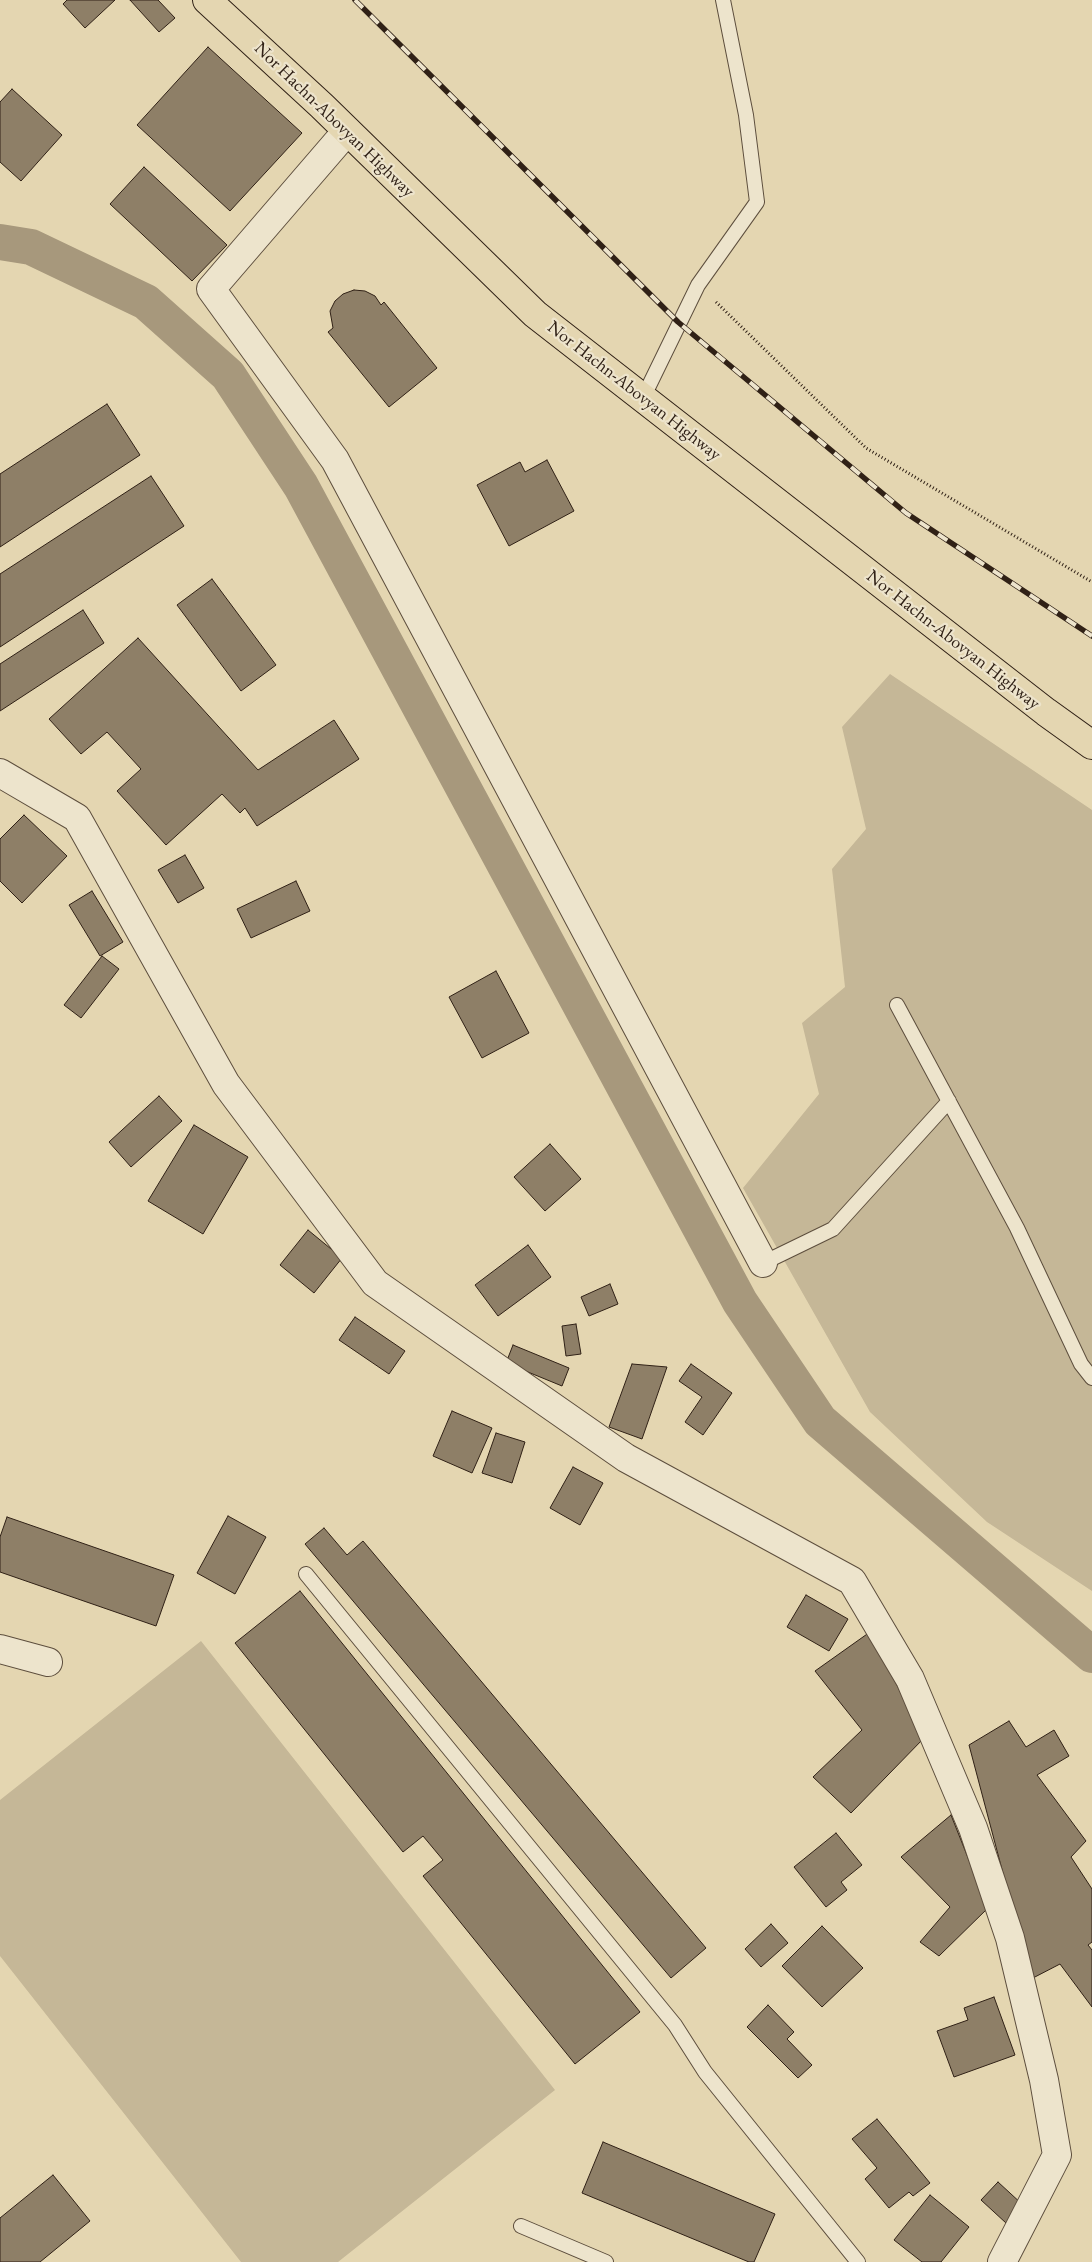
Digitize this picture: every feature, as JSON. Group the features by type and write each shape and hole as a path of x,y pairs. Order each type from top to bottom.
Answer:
{"main road":[{"name":"Nor Hachn-Abovyan Highway","path":"207,0 347,131 535,314 1046,712 1092,745"}],"street":[{"path":"347,131 210,289 335,460 763,1263"},
{"path":"0,773 77,818 226,1084 375,1283 626,1458 852,1581 910,1679 973,1828 1010,1938 1044,2080 1057,2155 1002,2262"},
{"path":"0,1649 48,1662"}],"lane":[{"path":"643,398 698,285 757,202 746,115 724,0"},
{"path":"897,1005 1017,1228 1081,1364 1092,1378"},
{"path":"763,1263 833,1229 949,1101"},
{"path":"306,1574 676,2025 705,2072 858,2262"},
{"path":"521,2226 606,2262"}],"path":[{"path":"698,285 866,448 1092,582"}],"shaded area":[{"path":"890,674 1092,810 1092,1591 987,1522 870,1412 743,1188 819,1094 802,1023 845,987 832,869 866,829 842,727"},
{"path":"201,1641 555,2090 338,2262 241,2262 0,1956 0,1800"}],"building":[{"path":"67,0 115,0 85,28 63,4"},
{"path":"130,0 158,0 175,18 159,32"},
{"path":"208,47 302,133 230,211 137,125"},
{"path":"12,89 62,135 21,181 0,162 0,102"},
{"path":"144,167 227,245 192,281 110,204"},
{"path":"354,290 365,291 375,296 381,305 384,302 437,368 389,407 328,332 333,328 330,311 335,301 343,294"},
{"path":"107,404 140,455 0,547 0,474"},
{"path":"547,460 574,511 509,546 477,485 520,462 525,472"},
{"path":"151,476 184,526 0,647 0,574"},
{"path":"212,579 276,665 241,691 177,605"},
{"path":"83,610 104,643 0,711 0,664"},
{"path":"138,638 258,770 334,720 359,759 257,826 245,808 240,813 222,794 166,845 117,791 141,769 107,732 81,754 49,719"},
{"path":"24,815 67,856 22,903 0,881 0,839"},
{"path":"185,855 204,888 178,903 158,870"},
{"path":"296,881 310,911 251,938 237,909"},
{"path":"92,891 123,942 100,956 69,905"},
{"path":"102,956 119,969 81,1018 64,1005"},
{"path":"496,971 529,1033 482,1058 449,997"},
{"path":"159,1096 182,1121 131,1167 109,1142"},
{"path":"194,1125 248,1157 203,1234 148,1201"},
{"path":"550,1144 581,1179 545,1211 514,1177"},
{"path":"308,1230 342,1258 314,1293 280,1265"},
{"path":"528,1245 551,1277 498,1316 475,1285"},
{"path":"610,1284 618,1304 589,1316 581,1297"},
{"path":"355,1317 405,1351 389,1374 339,1340"},
{"path":"576,1324 581,1354 566,1356 562,1326"},
{"path":"513,1345 569,1368 562,1386 506,1363"},
{"path":"632,1364 667,1367 642,1439 609,1427"},
{"path":"691,1364 732,1393 703,1435 685,1422 702,1397 679,1381"},
{"path":"452,1411 492,1428 472,1473 433,1456"},
{"path":"496,1433 525,1442 512,1483 482,1473"},
{"path":"573,1467 603,1483 580,1525 550,1508"},
{"path":"228,1516 266,1537 235,1594 197,1573"},
{"path":"7,1517 174,1575 156,1626 0,1572 0,1537"},
{"path":"324,1528 347,1555 363,1541 706,1948 671,1978 305,1544"},
{"path":"300,1591 640,2012 575,2064 423,1876 443,1860 423,1836 403,1852 235,1643"},
{"path":"806,1595 848,1619 829,1651 787,1627"},
{"path":"870,1632 924,1738 851,1813 813,1777 862,1730 815,1671"},
{"path":"1009,1721 1026,1747 1054,1730 1069,1756 1037,1775 1086,1841 1071,1857 1092,1889 1092,1942 1088,1945 1092,1950 1092,2007 1060,1964 1031,1979 969,1745"},
{"path":"951,1815 988,1908 939,1956 920,1942 950,1907 901,1857"},
{"path":"836,1833 862,1865 841,1882 847,1890 826,1907 794,1867"},
{"path":"771,1924 788,1943 761,1967 745,1949"},
{"path":"822,1926 863,1968 822,2007 782,1966"},
{"path":"994,1997 1015,2055 954,2077 937,2031 968,2020 964,2008"},
{"path":"768,2005 794,2032 787,2039 812,2065 798,2078 747,2027"},
{"path":"877,2119 930,2183 913,2196 909,2192 889,2208 865,2179 877,2168 852,2139"},
{"path":"603,2142 775,2214 754,2262 749,2262 582,2193"},
{"path":"53,2175 90,2221 40,2262 0,2262 0,2218"},
{"path":"998,2182 1023,2205 1006,2223 981,2200"},
{"path":"930,2195 969,2227 941,2262 922,2262 894,2240"}],"waterway":[{"path":"0,242 31,247 146,302 228,375 301,486 740,1302 820,1421 1092,1655"}],"railway":[{"path":"355,0 678,322 906,513 1092,636"}]}
